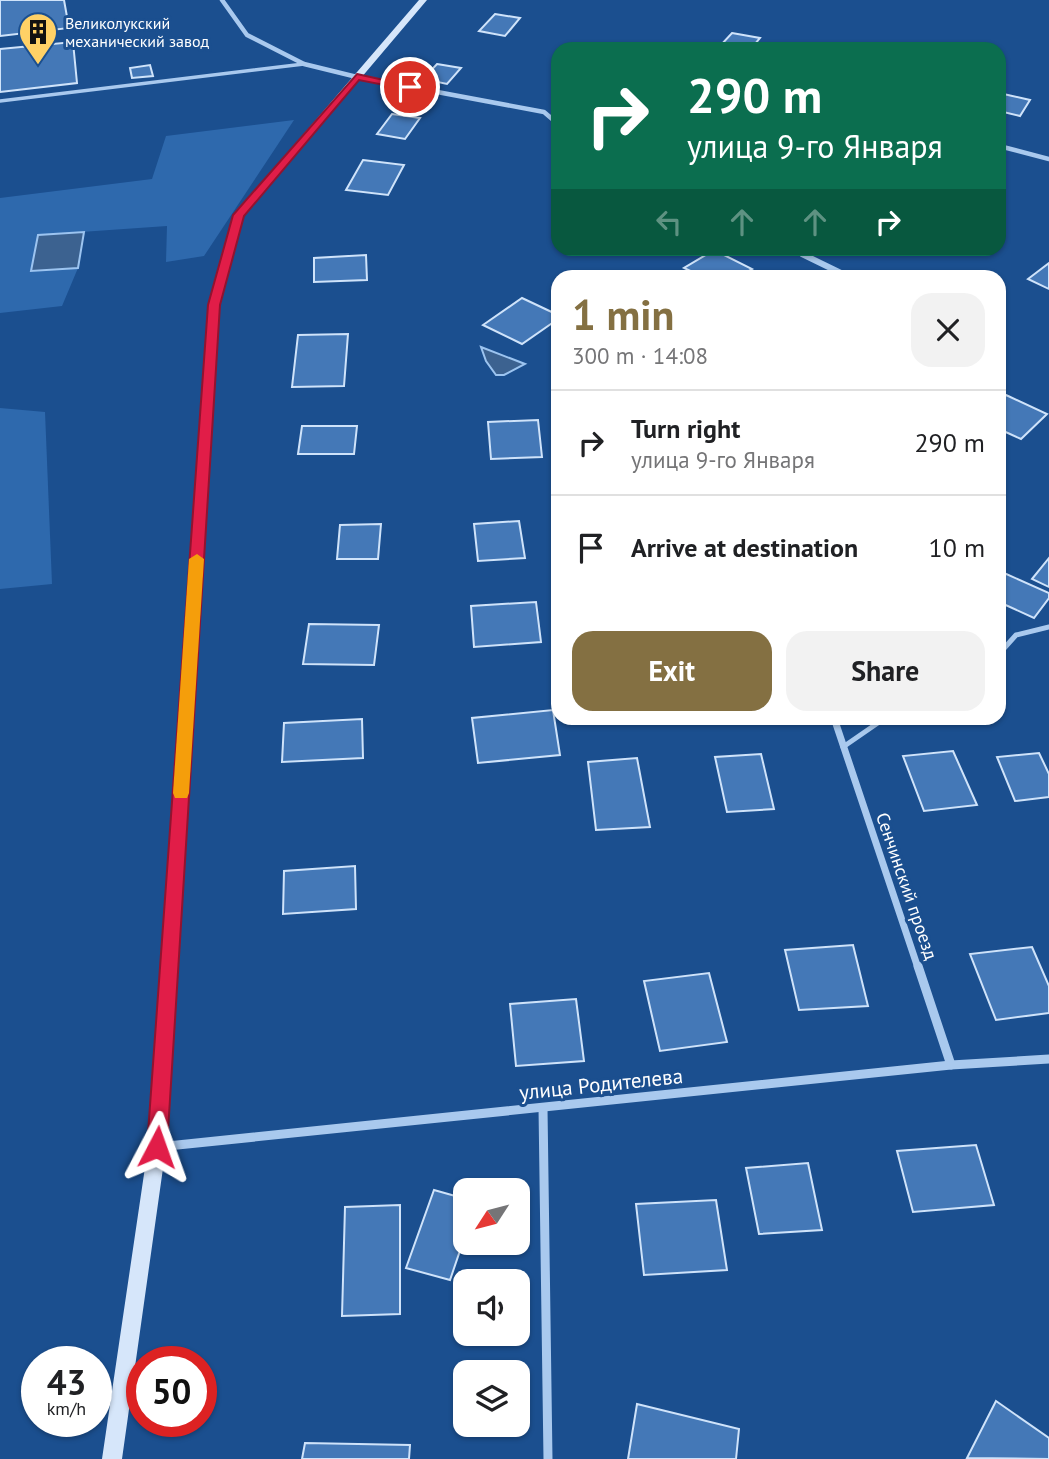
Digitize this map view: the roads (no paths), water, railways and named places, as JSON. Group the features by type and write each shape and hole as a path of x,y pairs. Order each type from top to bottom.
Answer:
{"main road":[{"path":"112,1459 157,1147 214,305 239,215 423,0"}],"street":[{"path":"222,0 247,35 304,64 551,114"},
{"path":"544,112 551,118"},
{"path":"1006,148 1049,159"},
{"path":"806,256 835,270"},
{"name":"Сенчинский проезд","path":"836,725 951,1065"},
{"name":"улица Родителева","path":"157,1147 951,1065 1049,1059"},
{"path":"543,1108 548,1459"}],"lane":[{"path":"0,101 304,64"},
{"path":"1006,646 1016,635 1049,627"},
{"path":"843,747 875,725"}],"place":[{"name":"Великолукский механический завод","path":"38,66"}]}
